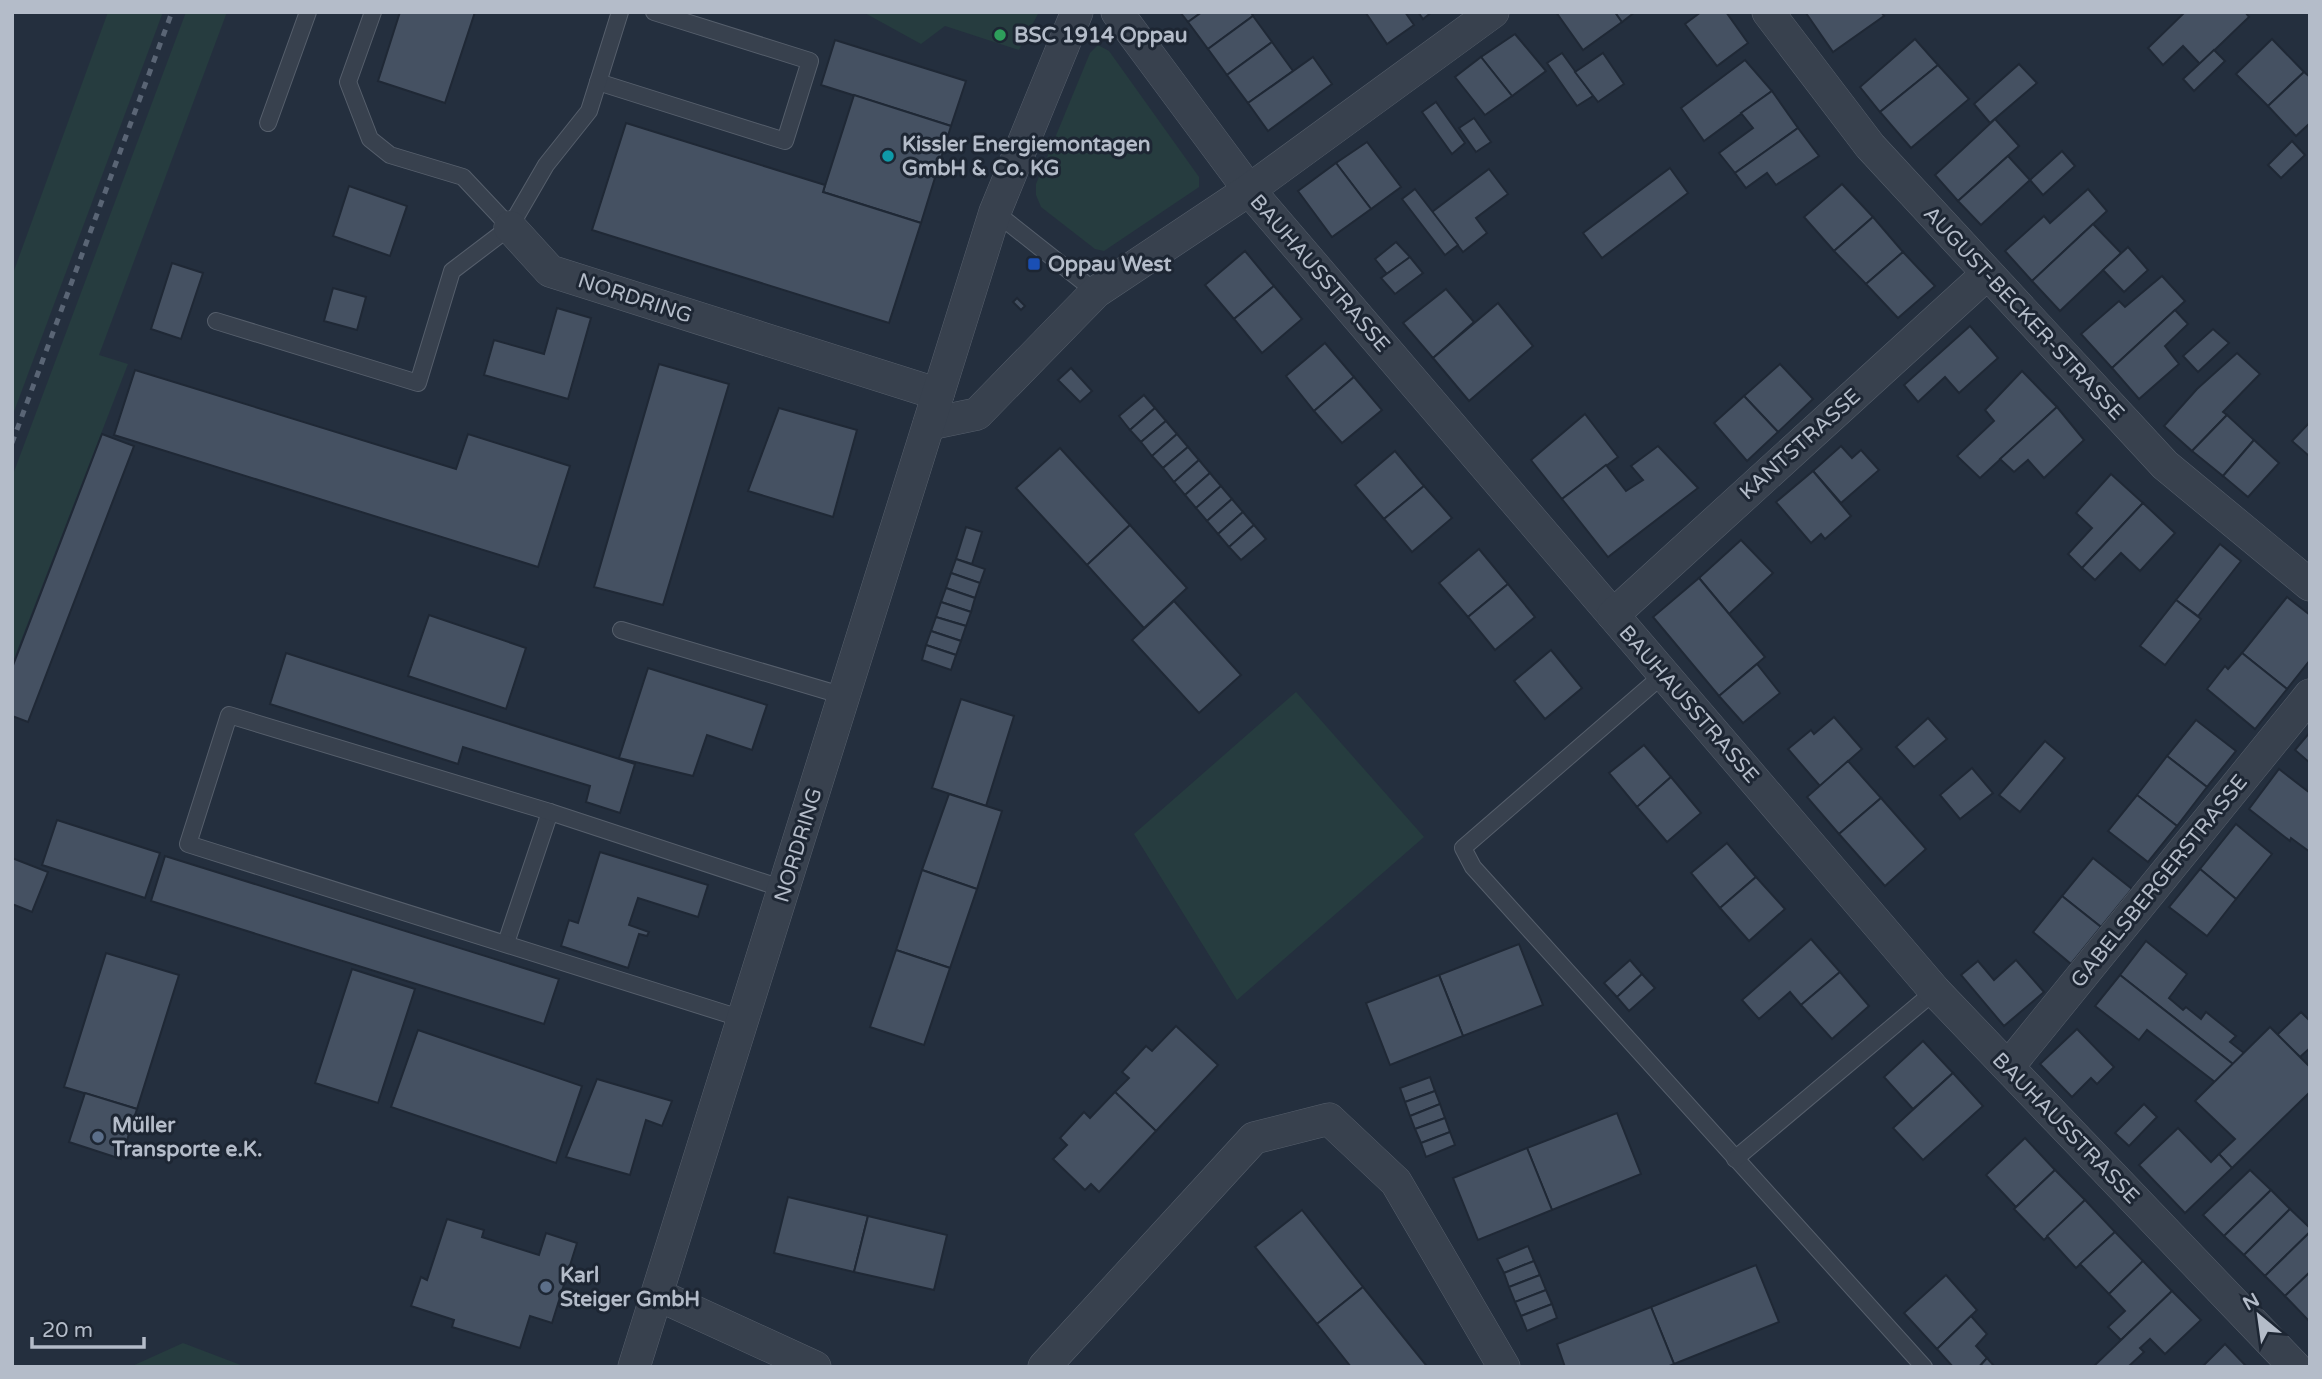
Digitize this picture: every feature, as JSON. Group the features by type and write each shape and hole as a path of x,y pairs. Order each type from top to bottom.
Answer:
{"street":[{"name":"NORDRING","path":"634,1367 995,212 1077,12"},
{"name":"BAUHAUSSTRASSE","path":"1117,12 1249,190 1934,991 2295,1367"},
{"path":"929,424 977,414 1096,292 1249,190 1493,12"},
{"name":"AUGUST-BECKER-STRASSE","path":"1769,12 1870,146 2165,465 2310,585"},
{"name":"NORDRING","path":"510,227 550,271 938,394"},
{"name":"KANTSTRASSE","path":"1613,615 1987,274"},
{"name":"GABELSBERGERSTRASSE","path":"2008,1067 2310,695"},
{"path":"1044,1367 1254,1138 1329,1119 1396,1182 1504,1367"},
{"path":"658,1295 814,1367"}],"lane":[{"path":"268,123 308,12"},
{"path":"373,12 348,82 370,139 390,155 463,177 510,227"},
{"path":"216,321 418,383 452,271 510,227 546,164 589,111 620,12"},
{"path":"598,82 785,141 810,61 654,12"},
{"path":"995,212 1096,292"},
{"path":"621,631 844,696"},
{"path":"1664,674 1463,848 1472,867 1924,1367"},
{"path":"743,1020 188,844 229,715 550,812 784,888"},
{"path":"506,943 550,812"},
{"path":"1735,1159 1934,991"}],"green space":[{"path":"108,12 163,12 12,417 12,276"},
{"path":"186,12 227,12 99,355 128,364 12,664 12,477"},
{"name":"BSC 1914 Oppau","path":"863,12 1039,12 1019,50 945,26 921,44"},
{"path":"1098,45 1109,51 1199,177 1199,187 1104,251 1095,249 1041,207 1036,195 1036,184 1090,53"},
{"path":"1296,692 1424,837 1237,1000 1134,834"},
{"path":"183,1343 246,1367 130,1367"}],"building":[{"path":"400,12 475,12 445,103 378,81"},
{"path":"1180,12 1202,12 1188,22"},
{"path":"1202,12 1251,12 1253,16 1208,49 1188,22"},
{"path":"1405,12 1414,25 1387,44 1366,13"},
{"path":"1418,12 1432,12 1423,19"},
{"path":"1556,12 1615,12 1622,22 1583,50"},
{"path":"1615,12 1635,12 1622,22"},
{"path":"1701,12 1726,12 1748,43 1717,66 1685,24"},
{"path":"1881,12 1884,16 1833,52 1806,13"},
{"path":"2185,12 2245,12 2249,17 2200,64 2183,46 2163,65 2148,48"},
{"path":"1253,16 1272,42 1227,75 1208,49"},
{"path":"1515,34 1546,71 1512,96 1481,57"},
{"path":"1915,39 1938,65 1880,112 1860,87"},
{"path":"2272,39 2304,72 2268,106 2236,74"},
{"path":"835,40 966,81 951,126 821,85"},
{"path":"1272,42 1293,71 1248,103 1227,75"},
{"path":"2214,50 2225,61 2194,91 2183,79"},
{"path":"1562,53 1593,96 1577,106 1547,63"},
{"path":"1603,53 1624,84 1598,102 1575,72"},
{"path":"1313,57 1332,84 1268,131 1248,103"},
{"path":"1481,57 1512,96 1485,115 1455,77"},
{"path":"1745,60 1772,91 1704,141 1681,108"},
{"path":"2019,64 2037,83 1990,123 1974,104"},
{"path":"1938,65 1969,99 1911,148 1880,112"},
{"path":"2304,72 2310,77 2310,123 2296,136 2268,106"},
{"path":"1772,91 1798,128 1735,173 1719,153 1753,128 1741,113"},
{"name":"Kissler Energiemontagen GmbH & Co. KG","path":"854,95 951,126 921,223 823,192"},
{"path":"1436,102 1465,143 1452,154 1422,112"},
{"path":"1474,118 1491,142 1476,152 1459,128"},
{"path":"1995,119 2019,146 1958,201 1935,175"},
{"path":"626,123 825,185 823,192 921,223 889,323 592,230"},
{"path":"1798,128 1819,156 1776,185 1767,173 1746,188 1735,173"},
{"path":"2292,141 2305,155 2281,178 2268,165"},
{"path":"1367,142 1401,187 1371,209 1336,163"},
{"path":"2062,151 2075,166 2043,195 2030,180"},
{"path":"2008,156 2030,180 1981,225 1958,201"},
{"path":"1336,163 1371,209 1332,237 1298,191"},
{"path":"1670,168 1688,193 1602,258 1583,233"},
{"path":"1489,169 1508,194 1476,218 1487,233 1463,252 1432,212"},
{"path":"1842,184 1873,217 1834,251 1804,217"},
{"path":"349,186 407,206 390,256 333,236"},
{"path":"1415,189 1458,245 1445,255 1402,199"},
{"path":"2088,189 2107,211 2032,281 2005,251 2044,216 2050,223"},
{"path":"1873,217 1903,252 1866,284 1834,251"},
{"path":"2093,224 2121,253 2060,311 2032,281"},
{"path":"1396,242 1410,257 1387,274 1375,259"},
{"path":"2128,247 2148,270 2124,292 2103,270"},
{"path":"1245,251 1274,286 1234,319 1205,285"},
{"path":"1903,252 1935,286 1898,318 1866,284"},
{"path":"1410,257 1423,273 1395,294 1381,278"},
{"path":"172,263 203,273 181,339 151,329"},
{"path":"2162,276 2185,301 2112,368 2081,334 2119,301 2125,307"},
{"path":"1274,286 1302,319 1262,353 1234,319"},
{"path":"333,288 366,297 357,330 324,321"},
{"path":"1446,289 1474,322 1433,358 1403,323"},
{"path":"1017,298 1025,306 1021,310 1013,302"},
{"path":"1498,303 1533,346 1469,401 1433,358"},
{"path":"557,308 591,318 568,399 484,375 494,340 544,354"},
{"path":"2175,310 2188,324 2165,346 2179,364 2139,399 2112,368"},
{"path":"1970,326 1998,358 1959,393 1945,377 1918,402 1904,385"},
{"path":"2213,329 2229,343 2198,372 2183,356"},
{"path":"1325,343 1354,377 1314,411 1286,376"},
{"path":"2237,353 2260,374 2223,412 2227,415 2192,451 2164,426 2197,389"},
{"path":"659,364 729,384 663,605 594,587"},
{"path":"1780,364 1813,399 1778,432 1744,396"},
{"path":"1071,368 1092,391 1080,402 1058,380"},
{"path":"135,370 456,469 468,434 570,466 538,567 114,435"},
{"path":"2022,371 2057,407 1980,478 1957,456 1994,421 1985,410"},
{"path":"1354,377 1382,410 1342,443 1314,411"},
{"path":"1144,395 1155,408 1130,430 1119,416"},
{"path":"1744,396 1778,432 1747,461 1714,423"},
{"path":"2057,407 2084,440 2044,478 2028,460 2014,472 2000,459"},
{"path":"779,408 857,430 833,517 748,491"},
{"path":"1155,408 1166,421 1141,442 1130,430"},
{"path":"1585,414 1618,457 1562,499 1531,460"},
{"path":"2227,415 2254,440 2223,476 2192,451"},
{"path":"1166,421 1177,434 1152,456 1141,442"},
{"path":"2310,422 2310,455 2309,456 2292,441"},
{"path":"102,434 134,446 28,722 12,716 12,668"},
{"path":"1177,434 1188,447 1163,468 1152,456"},
{"path":"2254,440 2279,463 2248,497 2223,476"},
{"path":"1658,446 1698,488 1608,557 1562,499 1606,465 1626,491 1643,480 1631,466"},
{"path":"1841,446 1852,458 1861,450 1879,470 1841,503 1813,471"},
{"path":"1188,447 1199,460 1174,482 1163,468"},
{"path":"1060,448 1130,525 1087,565 1016,488"},
{"path":"1395,451 1424,486 1384,519 1355,485"},
{"path":"1199,460 1210,473 1185,495 1174,482"},
{"path":"1813,471 1851,516 1825,539 1821,534 1811,543 1776,502"},
{"path":"1210,473 1221,486 1196,508 1185,495"},
{"path":"2111,474 2143,503 2082,568 2068,554 2092,528 2076,513"},
{"path":"1221,486 1232,499 1207,521 1196,508"},
{"path":"1424,486 1452,518 1412,552 1384,519"},
{"path":"1232,499 1243,512 1218,534 1207,521"},
{"path":"2143,503 2175,533 2140,571 2121,553 2095,580 2082,568"},
{"path":"1243,512 1254,525 1229,547 1218,534"},
{"path":"1130,525 1187,588 1144,628 1087,565"},
{"path":"1254,525 1266,539 1241,560 1229,547"},
{"path":"966,527 982,532 972,564 956,559"},
{"path":"1741,540 1773,573 1729,614 1699,578"},
{"path":"2220,544 2241,561 2198,616 2176,600"},
{"path":"1479,549 1508,584 1468,617 1439,583"},
{"path":"956,559 985,569 980,583 951,573"},
{"path":"951,573 980,583 975,598 946,588"},
{"path":"1699,578 1765,657 1719,696 1653,617"},
{"path":"1508,584 1535,617 1495,650 1468,617"},
{"path":"946,588 975,598 971,612 941,602"},
{"path":"2287,597 2310,615 2310,660 2287,689 2242,653"},
{"path":"2176,600 2201,619 2165,665 2140,646"},
{"path":"1174,601 1241,675 1199,713 1132,640"},
{"path":"941,602 971,612 966,626 936,617"},
{"path":"429,615 526,648 506,709 408,676"},
{"path":"936,617 966,626 961,641 931,631"},
{"path":"931,631 961,641 956,655 926,645"},
{"path":"926,645 956,655 951,670 922,660"},
{"path":"1551,650 1582,688 1545,719 1514,681"},
{"path":"286,653 635,764 620,813 586,802 590,786 463,747 458,764 270,704"},
{"path":"2242,653 2287,689 2255,729 2207,689 2225,666 2228,669"},
{"path":"1757,664 1780,693 1743,723 1719,696"},
{"path":"648,668 767,705 752,750 707,735 693,776 619,758"},
{"path":"961,699 1014,716 986,806 932,788"},
{"path":"1834,717 1862,749 1820,786 1788,749 1811,730 1814,734"},
{"path":"1928,718 1947,739 1914,767 1896,747"},
{"path":"2196,720 2236,751 2207,787 2167,756"},
{"path":"2310,732 2310,763 2295,750"},
{"path":"2045,741 2065,758 2020,812 1999,795"},
{"path":"1644,745 1671,777 1637,807 1609,773"},
{"path":"2167,756 2207,787 2177,826 2137,795"},
{"path":"1848,761 1881,798 1839,834 1807,797"},
{"path":"1972,768 1993,793 1960,819 1940,795"},
{"path":"2279,769 2310,793 2310,852 2291,838 2290,841 2249,809"},
{"path":"1671,777 1701,813 1667,842 1637,807"},
{"path":"949,794 1002,811 977,889 922,870"},
{"path":"2137,795 2177,826 2148,862 2108,831"},
{"path":"1881,798 1926,849 1885,886 1839,834"},
{"path":"57,820 160,853 145,898 42,865"},
{"path":"2236,824 2272,854 2236,899 2200,869"},
{"path":"1727,843 1756,877 1720,908 1691,873"},
{"path":"600,852 708,885 698,917 638,898 629,925 649,932 647,936 639,934 628,968 561,946 569,920 578,923"},
{"path":"165,856 559,979 544,1024 151,901"},
{"path":"12,858 48,872 32,912 12,904"},
{"path":"2093,858 2132,889 2101,927 2062,896"},
{"path":"2200,869 2236,899 2207,936 2169,907"},
{"path":"922,870 977,889 950,968 896,950"},
{"path":"1756,877 1785,909 1749,941 1720,908"},
{"path":"2062,896 2101,927 2071,964 2033,932"},
{"path":"1811,939 1840,972 1801,1005 1790,992 1759,1019 1742,1000"},
{"path":"2146,941 2187,974 2169,998 2183,1010 2186,1007 2201,1019 2206,1012 2236,1036 2230,1042 2244,1053 2233,1064 2120,975"},
{"path":"1519,944 1543,1005 1463,1036 1439,975"},
{"path":"896,950 950,968 924,1045 870,1027"},
{"path":"106,953 179,975 137,1109 64,1087"},
{"path":"1630,960 1642,974 1617,997 1604,983"},
{"path":"2016,960 2044,992 2004,1026 1961,975 1978,961 1994,980"},
{"path":"352,969 415,989 378,1103 315,1083"},
{"path":"1840,972 1869,1006 1832,1039 1801,1005"},
{"path":"1642,974 1655,988 1629,1011 1617,997"},
{"path":"1439,975 1463,1036 1390,1065 1366,1003"},
{"path":"2120,975 2233,1064 2215,1082 2147,1030 2139,1040 2095,1006"},
{"path":"2301,1012 2310,1021 2310,1048 2300,1057 2277,1035"},
{"path":"1176,1026 1218,1065 1156,1131 1115,1092 1129,1078 1122,1072 1146,1046 1152,1051"},
{"path":"2270,1027 2310,1067 2310,1092 2232,1168 2219,1154 2235,1139 2195,1101"},
{"path":"2077,1029 2114,1067 2097,1084 2091,1078 2072,1097 2040,1064"},
{"path":"418,1030 582,1086 556,1163 391,1107"},
{"path":"1923,1041 1953,1073 1913,1109 1884,1077"},
{"path":"1953,1073 1983,1106 1923,1160 1893,1128"},
{"path":"1430,1077 1435,1091 1405,1102 1400,1088"},
{"path":"597,1079 672,1101 662,1126 646,1120 630,1175 566,1157"},
{"path":"1435,1091 1440,1104 1410,1116 1405,1102"},
{"path":"1115,1092 1156,1131 1099,1192 1091,1184 1085,1190 1053,1159 1067,1145 1060,1138 1084,1112 1090,1118"},
{"path":"85,1093 137,1109 121,1159 69,1142"},
{"path":"1440,1104 1445,1118 1415,1129 1410,1116"},
{"path":"2144,1104 2157,1117 2129,1146 2115,1133"},
{"path":"1617,1113 1641,1174 1552,1210 1527,1148"},
{"path":"1445,1118 1450,1132 1421,1143 1415,1129"},
{"path":"2178,1128 2211,1162 2219,1154 2232,1168 2185,1213 2139,1165"},
{"path":"1450,1132 1455,1145 1426,1157 1421,1143"},
{"path":"2025,1138 2055,1170 2016,1207 1986,1175"},
{"path":"1527,1148 1552,1210 1478,1240 1453,1178"},
{"path":"2055,1170 2085,1200 2044,1240 2014,1209"},
{"path":"2250,1170 2271,1190 2224,1236 2203,1215"},
{"path":"2271,1190 2290,1209 2244,1255 2224,1236"},
{"path":"788,1197 868,1216 854,1272 774,1253"},
{"path":"2085,1200 2115,1232 2076,1268 2047,1236"},
{"path":"2290,1209 2310,1228 2310,1232 2265,1276 2244,1255"},
{"path":"1302,1210 1363,1287 1317,1324 1255,1247"},
{"path":"868,1216 947,1235 934,1290 854,1272"},
{"path":"447,1219 484,1230 482,1237 539,1255 546,1233 577,1243 552,1323 530,1316 520,1348 452,1327 454,1320 411,1306 421,1277 427,1280"},
{"path":"2115,1232 2143,1261 2109,1294 2080,1264"},
{"path":"2310,1232 2310,1272 2285,1296 2265,1276"},
{"path":"1528,1246 1534,1261 1504,1273 1497,1259"},
{"path":"1534,1261 1540,1275 1509,1287 1504,1273"},
{"path":"2143,1261 2172,1291 2121,1340 2108,1327 2125,1311 2109,1294"},
{"path":"1756,1265 1779,1322 1674,1364 1651,1307"},
{"path":"2310,1272 2310,1321 2309,1321 2285,1296"},
{"path":"1540,1275 1546,1290 1515,1302 1509,1287"},
{"path":"1946,1275 1977,1310 1937,1349 1904,1313"},
{"path":"1363,1287 1426,1365 1351,1367 1317,1324"},
{"path":"1546,1290 1552,1304 1521,1316 1515,1302"},
{"path":"2172,1291 2201,1320 2165,1354 2150,1339 2140,1348 2144,1352 2128,1367 2093,1367"},
{"path":"1552,1304 1557,1318 1527,1331 1521,1316"},
{"path":"1651,1307 1674,1364 1667,1367 1565,1367 1557,1344"},
{"path":"1971,1316 1987,1334 1976,1346 1987,1358 1979,1367 1953,1367 1937,1349"},
{"path":"2225,1344 2247,1367 2202,1367"},
{"path":"1987,1358 1995,1367 1979,1367"}],"railway":[{"path":"12,443 172,12"}],"place":[{"name":"BSC 1914 Oppau","path":"1000,35"},
{"name":"Kissler Energiemontagen GmbH & Co. KG","path":"888,156"},
{"name":"Oppau West","path":"1034,264"},
{"name":"Müller Transporte e.K.","path":"98,1137"},
{"name":"Karl Steiger GmbH","path":"546,1287"}]}
